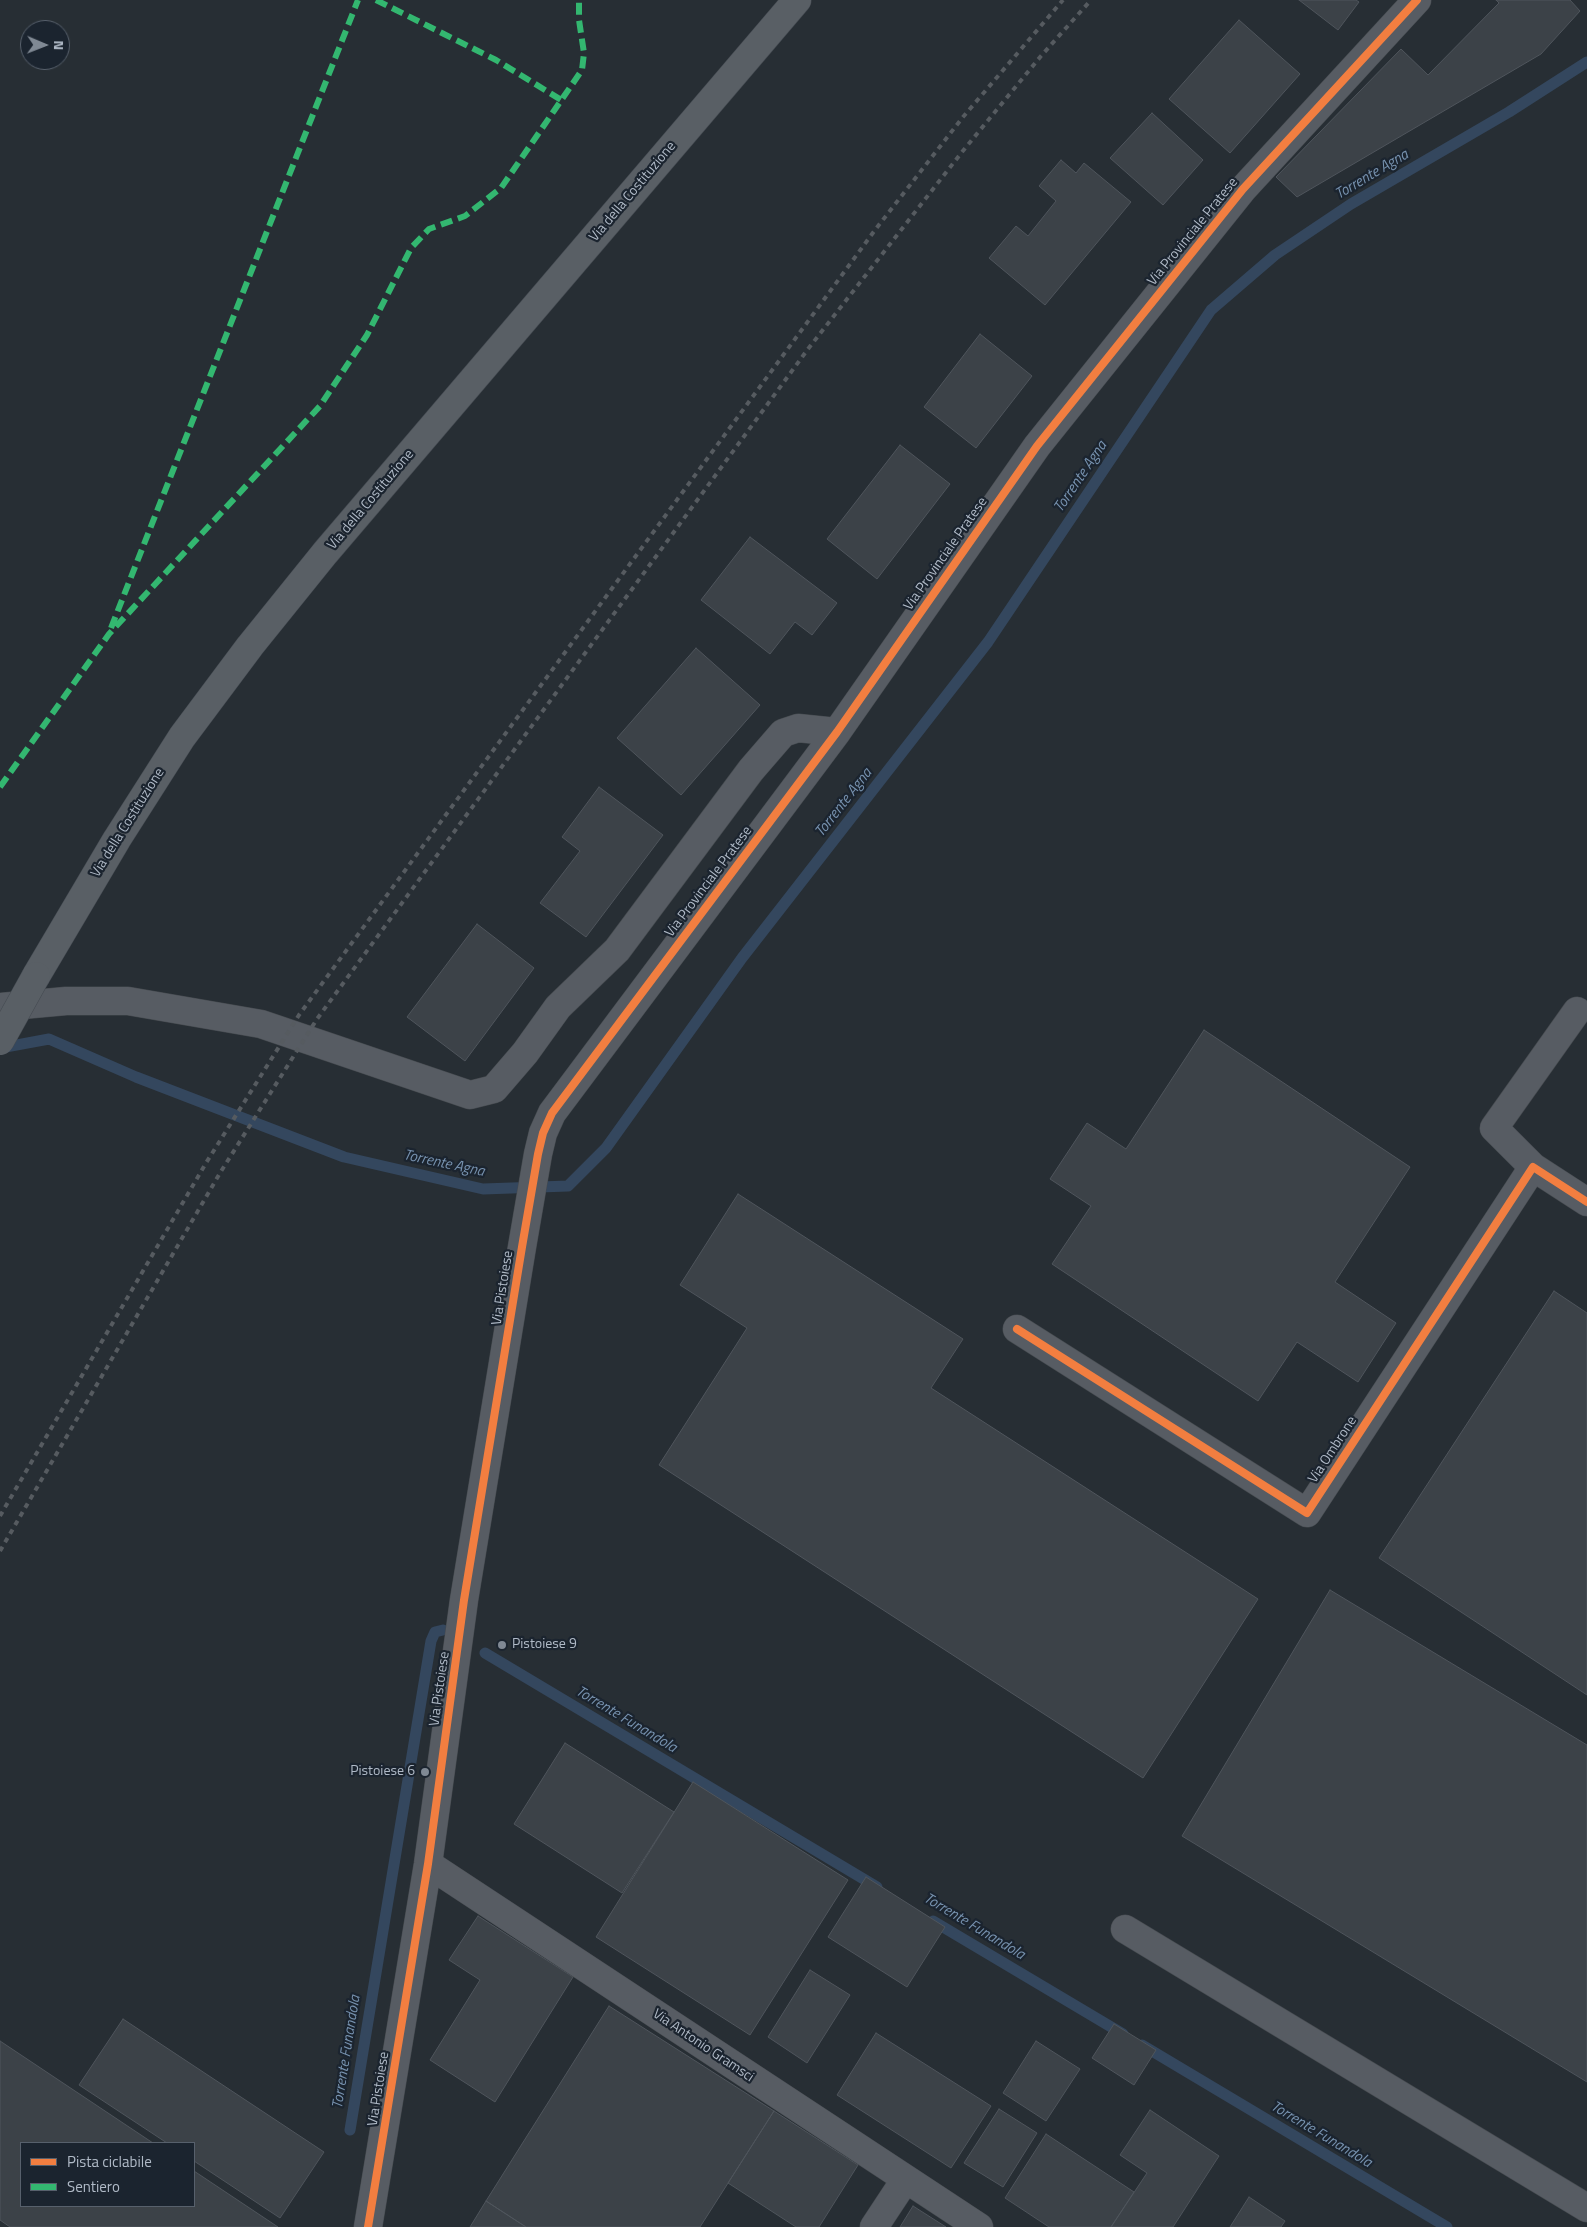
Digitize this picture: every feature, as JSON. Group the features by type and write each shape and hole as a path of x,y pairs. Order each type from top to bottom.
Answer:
{"main road":[{"name":"Via della Costituzione","path":"0,1041 117,838 182,737 250,646 325,553 797,0"}],"street":[{"name":"Via Provinciale Pratese","path":"538,1154 543,1133 552,1113 571,1086 837,732 1037,446 1243,189 1417,0"},
{"path":"0,1007 66,1001 128,1001 261,1024 470,1095 494,1089 525,1053 558,1007 617,950 751,770 783,733 798,728 837,732"},
{"path":"1577,1011 1494,1128 1533,1167 1587,1202"},
{"name":"Via Pistoiese","path":"368,2227 428,1864 464,1600 538,1154"},
{"name":"Via Ombrone","path":"1017,1329 1307,1513 1533,1167"},
{"name":"Via Antonio Gramsci","path":"428,1864 979,2227"},
{"path":"1125,1929 1587,2208"},
{"path":"874,2227 905,2180"}],"building":[{"path":"1299,0 1356,0 1359,2 1338,30"},
{"path":"1496,0 1570,0 1580,11 1541,54 1297,197 1276,177 1401,49 1428,75 1499,3"},
{"path":"1239,20 1300,74 1230,153 1169,99"},
{"path":"1152,113 1203,160 1163,205 1110,158"},
{"path":"1061,160 1076,173 1084,163 1131,202 1045,305 989,258 1016,226 1028,236 1056,201 1039,186"},
{"path":"980,334 1032,376 976,448 924,407"},
{"path":"900,445 950,484 877,579 827,539"},
{"path":"750,537 837,603 812,635 795,622 770,654 701,600"},
{"path":"696,648 760,705 681,795 617,738"},
{"path":"599,787 663,835 586,937 540,903 580,851 562,837"},
{"path":"477,924 534,968 465,1061 407,1017"},
{"path":"1204,1030 1410,1167 1335,1282 1396,1323 1358,1382 1297,1342 1258,1401 1052,1264 1091,1206 1050,1179 1087,1123 1126,1149"},
{"path":"738,1194 963,1339 931,1388 1258,1599 1143,1778 659,1465 747,1328 680,1285"},
{"path":"1554,1291 1587,1313 1587,1695 1379,1558"},
{"path":"1330,1590 1587,1745 1587,2082 1182,1836"},
{"path":"565,1743 674,1812 622,1893 514,1824"},
{"path":"693,1782 848,1880 750,2035 596,1937"},
{"path":"866,1877 945,1927 907,1987 828,1937"},
{"path":"478,1916 573,1977 495,2102 430,2060 480,1980 449,1960"},
{"path":"810,1970 850,1995 807,2063 768,2037"},
{"path":"609,2006 774,2111 700,2227 526,2227 486,2201"},
{"path":"123,2019 324,2152 280,2218 195,2162 195,2142 165,2142 79,2085"},
{"path":"1114,2024 1156,2050 1134,2085 1092,2058"},
{"path":"876,2033 991,2106 951,2168 837,2095"},
{"path":"0,2041 152,2142 20,2142 20,2207 195,2207 195,2172 278,2227 10,2227 0,2220"},
{"path":"1036,2041 1080,2069 1046,2121 1003,2093"},
{"path":"999,2109 1037,2133 1003,2187 964,2163"},
{"path":"1150,2110 1219,2156 1173,2227 1111,2227 1147,2173 1120,2155"},
{"path":"774,2111 858,2165 819,2227 796,2227 728,2183"},
{"path":"1046,2134 1134,2192 1111,2227 1049,2227 1005,2198"},
{"path":"1249,2197 1285,2221 1281,2227 1230,2227"},
{"path":"486,2201 526,2227 470,2227"},
{"path":"913,2206 946,2227 900,2227"}],"waterway":[{"name":"Torrente Agna","path":"0,1048 49,1039 136,1077 344,1157 483,1189 568,1186 606,1148 742,958 988,642 1211,310 1275,255 1351,204 1509,112 1587,62"},
{"name":"Torrente Funandola","path":"350,2130 431,1641 435,1632 443,1630"},
{"name":"Torrente Funandola","path":"485,1653 877,1887"},
{"name":"Torrente Funandola","path":"933,1921 1123,2034"},
{"name":"Torrente Funandola","path":"1142,2045 1447,2227"}],"railway":[{"path":"0,1516 206,1163 299,1015 875,230 963,117 1063,0"},
{"path":"0,1551 220,1173 317,1019 808,349 962,152 1041,56 1091,0"}],"marked path":[{"path":"111,628 358,0"},
{"path":"376,0 496,60 563,101"},
{"path":"0,787 109,634 320,406 367,335 411,248 429,229 465,216 501,188 582,70 584,53 579,20 579,0"}],"cycle path":[{"path":"368,2227 428,1864 464,1600 522,1247 538,1154 543,1133 552,1113 837,732 1037,446 1243,189 1417,0"},
{"path":"1017,1329 1307,1513 1533,1167 1587,1202"}],"place":[{"name":"Pistoiese 9","path":"502,1645"},
{"name":"Pistoiese 6","path":"425,1772"}]}
